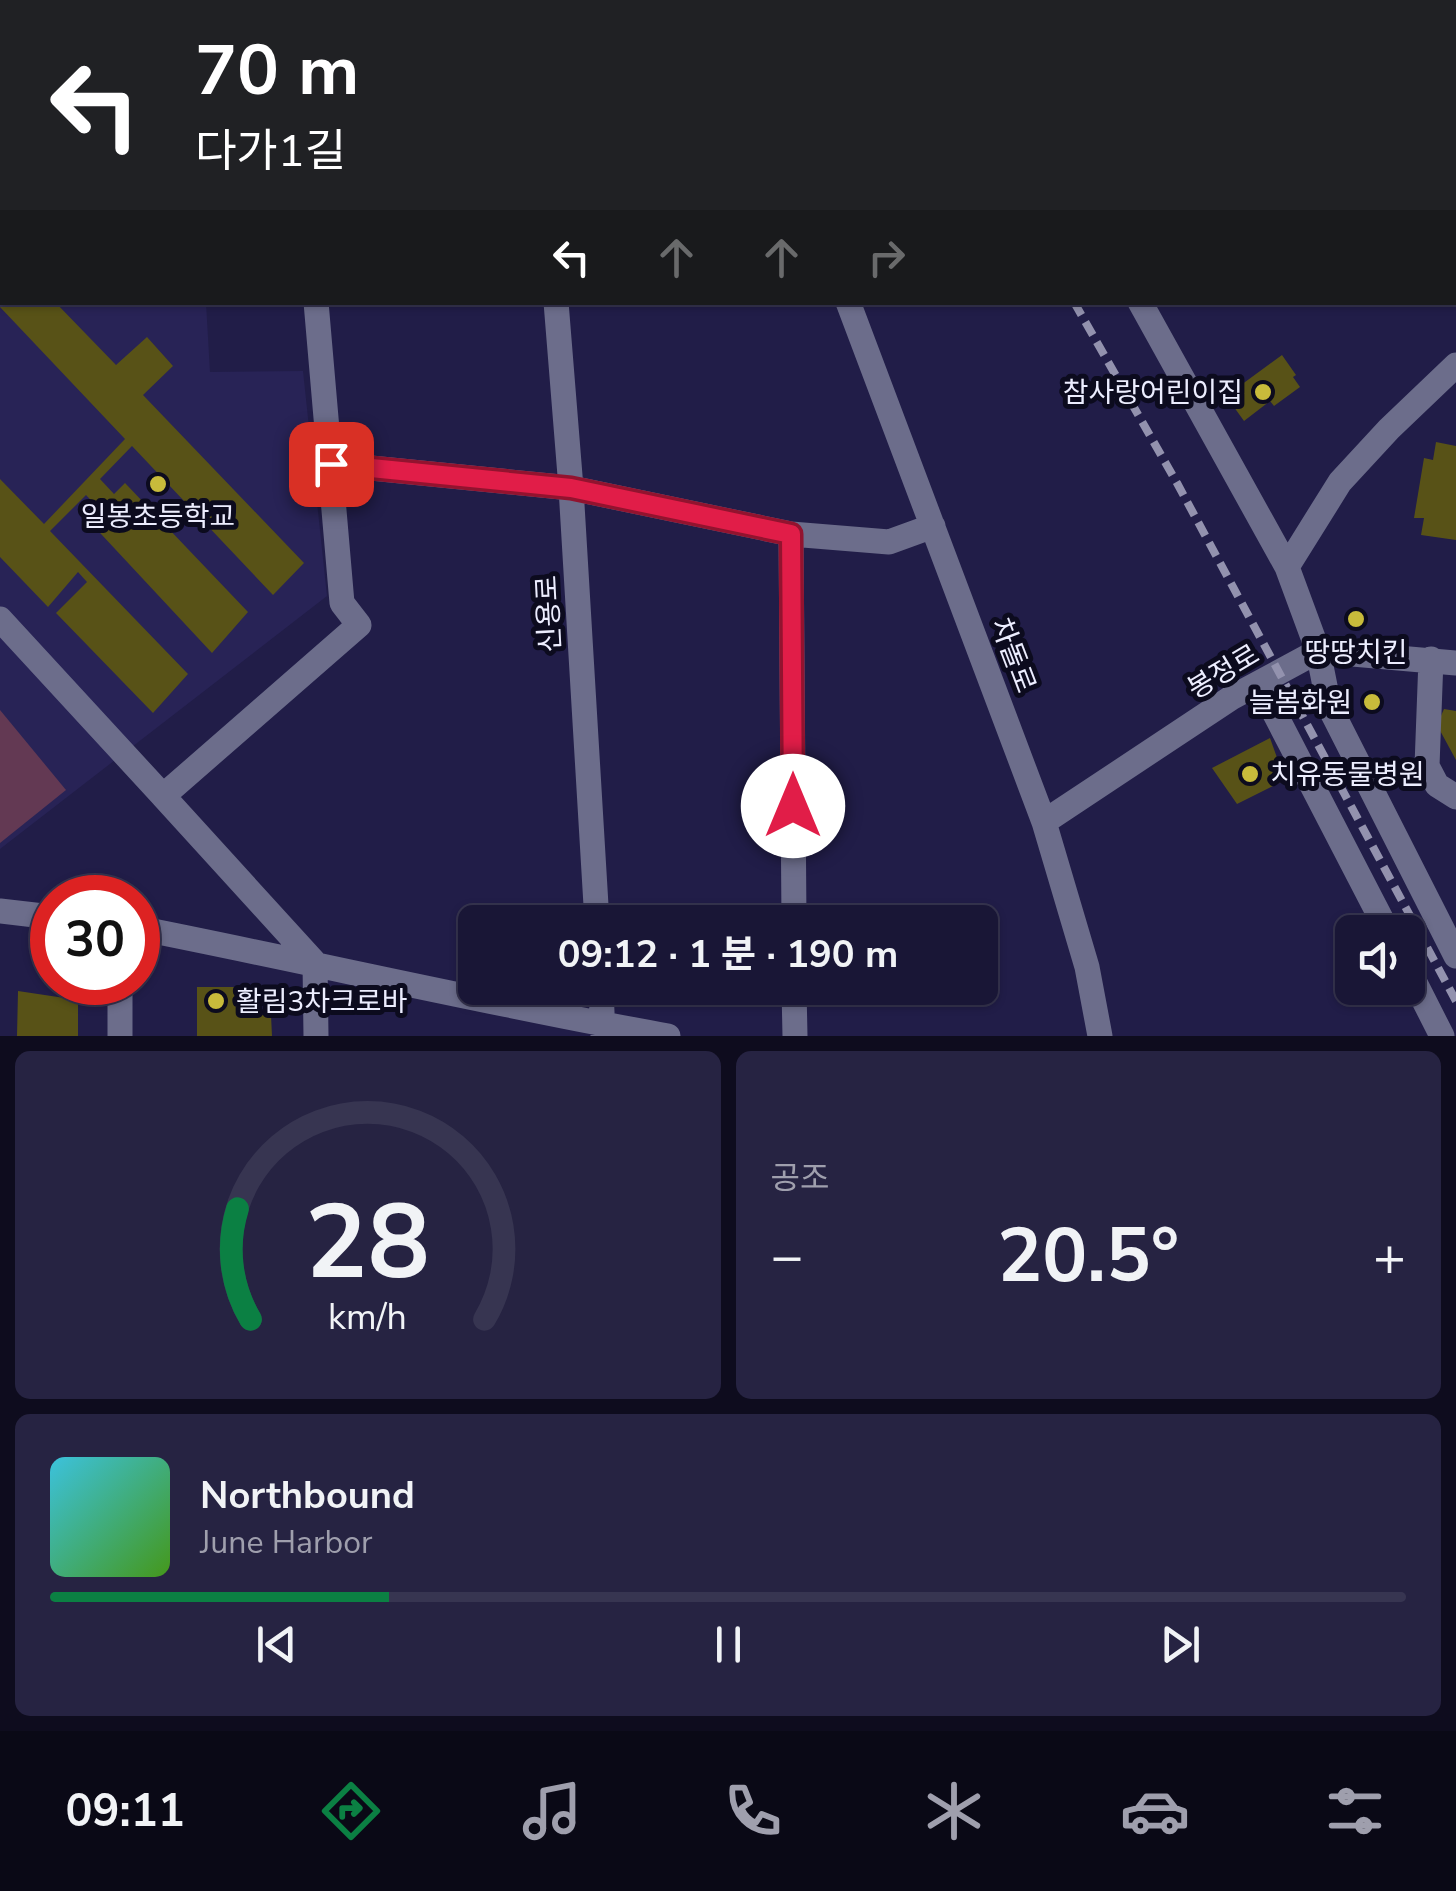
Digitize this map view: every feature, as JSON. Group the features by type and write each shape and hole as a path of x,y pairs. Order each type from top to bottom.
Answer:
{"street":[{"path":"163,796 359,625 342,602 316,305"},
{"name":"신용로","path":"556,305 596,905"},
{"name":"차돌로","path":"849,305 1044,822 1086,967 1100,1036"},
{"path":"1142,305 1287,567 1318,651 1329,706 1456,956"},
{"path":"1287,567 1340,482 1456,365"},
{"path":"331,464 571,488 791,534 888,542 933,526"},
{"path":"791,534 794,905"},
{"path":"0,620 315,963 316,1036"},
{"path":"1318,651 1444,661 1427,766 1437,785 1456,797"},
{"name":"봉정로","path":"1044,822 1231,698 1318,651"},
{"path":"1259,683 1379,915"},
{"path":"0,911 30,914"},
{"path":"160,932 315,963 603,1030 668,1036"},
{"path":"1425,1002 1442,1036"},
{"path":"120,1005 120,1036"},
{"path":"601,1005 603,1030"},
{"path":"794,1005 795,1036"}],"shaded area":[{"name":"일봉초등학교","path":"0,305 206,305 210,372 303,371 327,596 0,849"},
{"path":"0,710 66,790 0,843"}],"building":[{"path":"58,305 116,365 147,337 173,366 143,395 304,563 273,595 132,446 100,479 114,494 125,483 248,612 212,653 88,520 99,509 86,495 50,531 188,674 153,713 56,613 87,582 78,572 48,607 0,557 0,479 44,524 125,439 0,307"},
{"name":"참사랑어린이집","path":"1282,355 1300,387 1274,406 1270,401 1244,421 1226,396"},
{"path":"1436,442 1456,446 1456,540 1421,535 1424,518 1414,518 1424,458 1433,460"},
{"path":"1444,709 1456,711 1456,760 1437,725"},
{"name":"치유동물병원","path":"1270,738 1285,780 1237,804 1212,768"},
{"name":"활림3차크로바","path":"197,987 236,987 236,1015 271,1015 272,1036 197,1036"},
{"path":"18,991 30,993 30,1005 78,1005 78,1036 17,1036"}],"railway":[{"path":"1076,305 1177,483 1456,1001"}],"place":[{"name":"참사랑어린이집","path":"1263,392"},
{"name":"일봉초등학교","path":"158,484"},
{"name":"땅땅치킨","path":"1356,619"},
{"name":"늘봄화원","path":"1372,702"},
{"name":"치유동물병원","path":"1250,774"},
{"name":"활림3차크로바","path":"216,1001"}],"route":[{"path":"331,464 571,488 791,534 793,806"}]}
